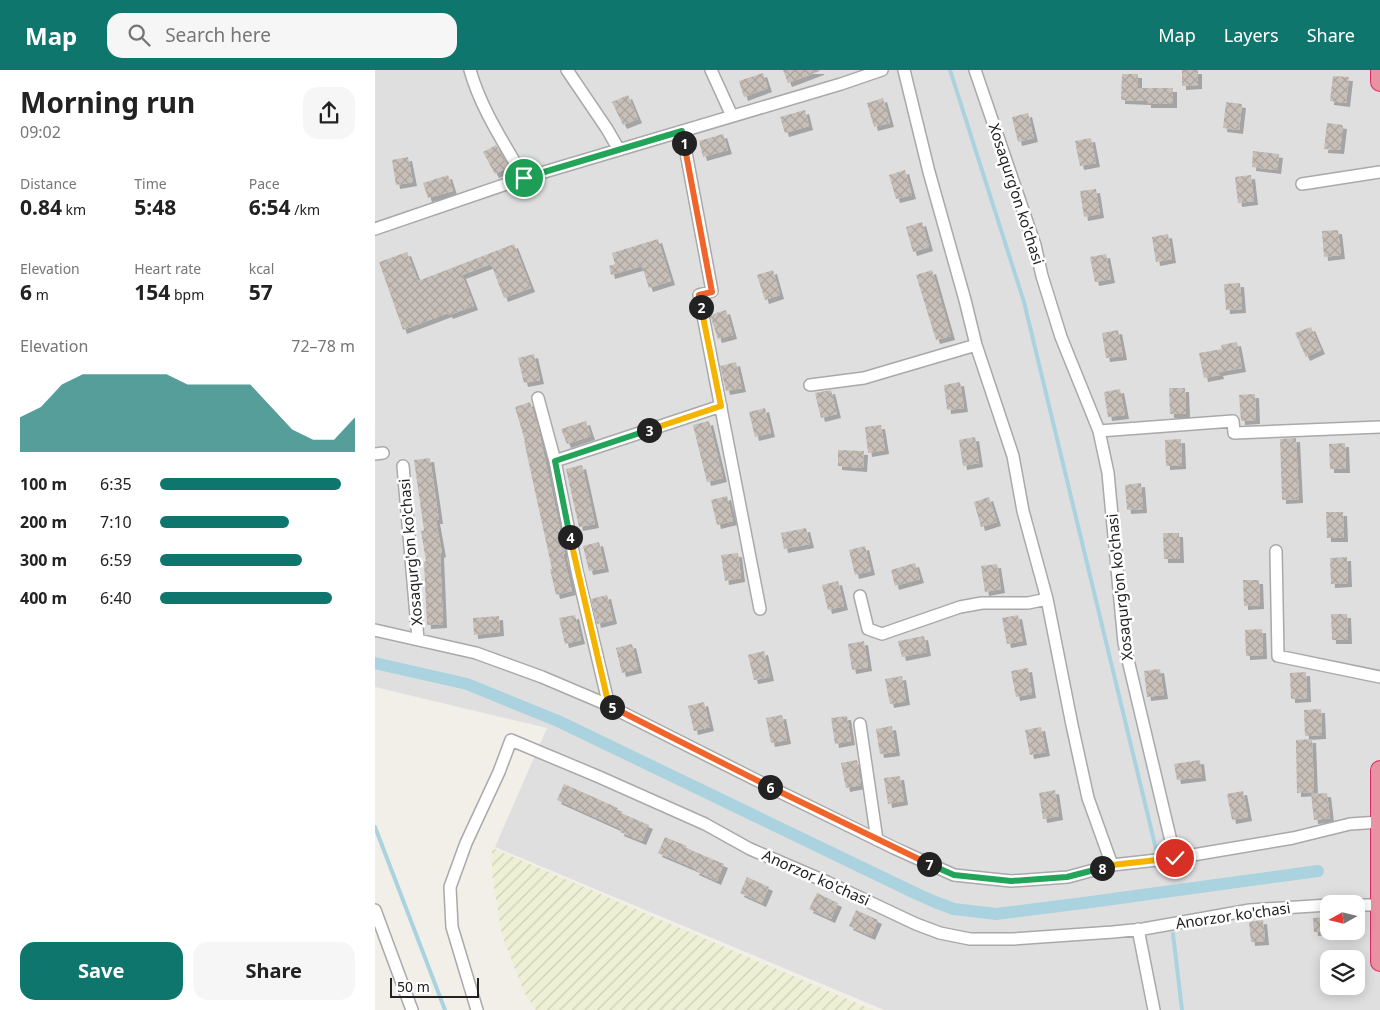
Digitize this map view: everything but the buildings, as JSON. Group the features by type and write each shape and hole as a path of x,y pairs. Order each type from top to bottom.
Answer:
{"highway":[{"path":"1379,70 1380,82"},
{"path":"1380,770 1380,962"}],"street":[{"path":"470,70 474,84 490,119 524,178"},
{"path":"567,70 619,150"},
{"path":"711,70 732,116"},
{"path":"375,228 524,178 883,70"},
{"path":"904,70 929,172 976,344 1013,456 1023,511 1047,599 1088,798 1112,865"},
{"name":"Xosaqurg'on ko'chasi","path":"975,70 1035,246 1042,276 1061,337 1099,431 1109,473 1124,643 1175,858"},
{"path":"682,131 712,292 699,295 760,609"},
{"path":"1302,184 1380,172"},
{"path":"810,384 864,378 976,344"},
{"path":"538,398 555,461 577,571 609,706"},
{"path":"555,461 721,406"},
{"path":"1099,431 1233,420 1234,434 1380,427"},
{"name":"Xosaqurg'on ko'chasi","path":"403,466 418,639"},
{"path":"1276,552 1278,656 1380,677"},
{"path":"860,596 868,629 882,634 960,607 982,603 1028,603 1047,599"},
{"name":"Xosaqurg'on ko'chasi","path":"375,630 476,653 542,677 609,706 877,840 954,875 1011,881 1067,877 1112,865 1175,858 1293,838 1350,824 1380,822"},
{"path":"861,724 877,840"},
{"name":"Anorzor ko'chasi","path":"477,1010 452,927 450,887 466,843 499,772 511,740 688,816 750,849 940,933 970,939 1013,939 1113,932 1250,910 1320,906"},
{"path":"1365,905 1379,905"},
{"path":"375,910 412,1010"},
{"path":"1138,929 1154,1010"}],"shaded area":[{"path":"375,70 1380,70 1380,1010 884,1010 495,847 547,728 375,687"}],"green space":[{"path":"492,848 873,1010 536,1010 524,992 502,935 492,874"}],"waterway":[{"path":"950,70 1024,302 1156,849"},
{"path":"375,663 467,684 558,721 917,894 954,909 996,914 1318,871"},
{"path":"375,827 445,1010"},
{"path":"1173,934 1182,1010"}],"route":[{"path":"524,178 682,131 712,292 699,295 721,406 555,461 577,571 609,706 894,848 954,875 1011,881 1067,877 1112,865 1175,858"}]}
